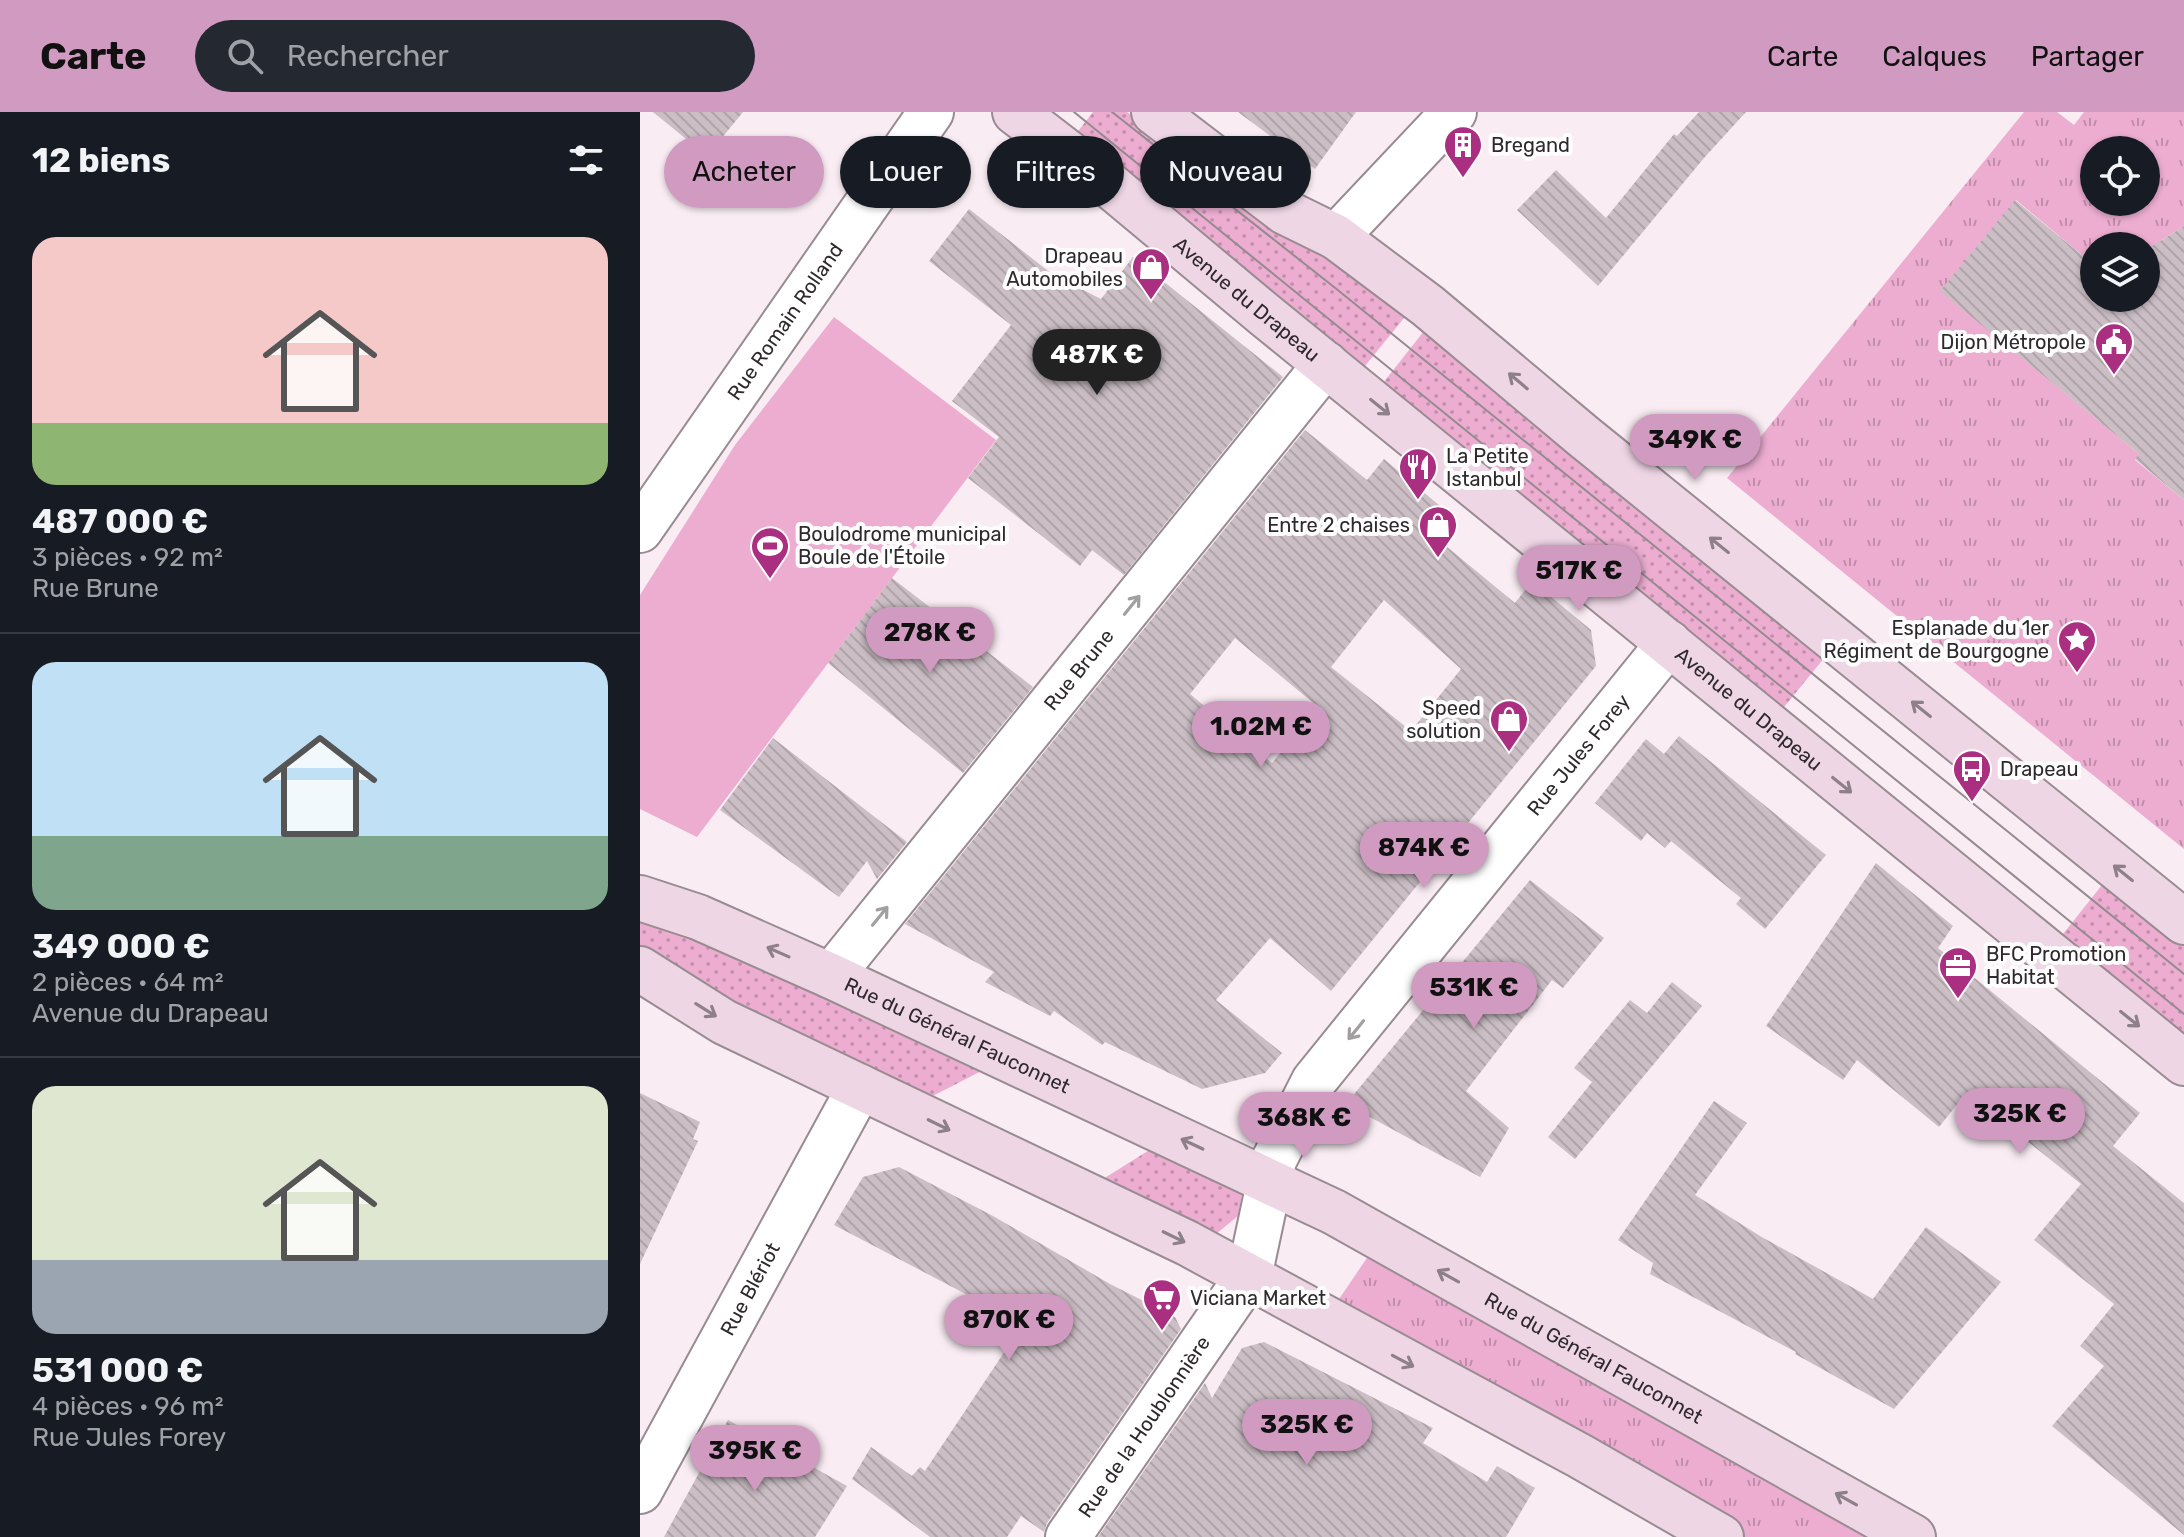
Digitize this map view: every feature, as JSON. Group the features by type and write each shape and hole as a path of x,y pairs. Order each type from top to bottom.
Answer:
{"main road":[{"name":"Avenue du Drapeau","path":"1015,112 1107,183 2184,1063"},
{"path":"1154,112 1285,212 1336,237 1428,306 1583,436 2184,922"},
{"name":"Rue du Général Fauconnet","path":"640,898 698,917 831,976 1334,1212 1913,1537"},
{"path":"640,969 724,1022 1187,1243 1580,1456 1721,1537"}],"street":[{"name":"Rue Romain Rolland","path":"640,530 931,112"},
{"path":"1336,237 1454,112"},
{"name":"Rue Brune","path":"831,976 1326,364"},
{"name":"Rue Jules Forey","path":"1271,1181 1274,1160 1314,1081 1669,643"},
{"name":"Rue Blériot","path":"640,1491 860,1087"},
{"path":"1245,1276 1252,1263 1271,1181"},
{"name":"Rue de la Houblonnière","path":"1068,1537 1245,1276"}],"green space":[{"path":"1093,112 1127,112 1158,136 1140,136 1140,190 1124,176 1124,136 1073,134"},
{"name":"Esplanade du 1er Régiment de Bourgogne","path":"2024,112 2057,112 2074,125 2084,112 2184,112 2184,226 2160,241 2160,232 2080,232 2080,253 2016,200 1941,291 2139,454 2135,460 2184,500 2184,849 1727,478"},
{"path":"1162,208 1251,208 1278,229 1349,267 1409,312 1360,372"},
{"name":"Boulodrome municipal Boule de l'Étoile","path":"834,317 996,440 697,837 640,809 640,595 735,445"},
{"path":"1428,326 1829,652 1780,712 1379,388"},
{"path":"2106,880 2184,940 2184,1040 2059,939"},
{"path":"640,912 995,1064 923,1101 730,1011 640,953"},
{"path":"1159,1144 1234,1179 1242,1194 1238,1216 1211,1238 1095,1184"},
{"path":"1371,1252 1875,1537 1739,1537 1335,1305"}],"building":[{"path":"653,112 743,112 723,136 682,136"},
{"path":"1238,112 1356,112 1315,169 1311,166 1311,136 1270,136"},
{"path":"1699,112 1746,112 1598,286 1517,210 1556,170 1606,218 1674,134 1677,136"},
{"name":"Dijon Métropole","path":"2015,200 2080,253 2080,312 2160,312 2160,241 2184,226 2184,500 2135,459 2139,454 1940,291"},
{"path":"969,209 1052,274 1101,299 1133,257 1283,377 1124,575 1092,550 1080,566 968,478 999,437 952,401 1011,325 929,261"},
{"path":"1305,430 1367,480 1384,459 1452,516 1435,537 1515,603 1532,581 1591,630 1596,666 1331,991 1270,938 1216,1000 1282,1053 1265,1073 1202,1089 1105,1042 1102,1045 1054,1011 1050,1016 985,982 994,972 905,924","holes":["1384,600 1461,669 1411,731 1331,667","1235,638 1318,707 1272,763 1190,694"]},
{"path":"892,578 1033,687 963,773 828,663"},
{"path":"1679,736 1826,855 1765,929 1736,904 1741,898 1671,841 1665,848 1647,833 1641,841 1595,803 1646,739 1664,754"},
{"path":"773,738 907,842 877,879 867,861 839,897 720,810"},
{"path":"1876,863 1953,926 1938,948 2140,1113 2113,1146 2184,1203 2184,1535 2052,1426 2104,1366 2080,1346 2114,1304 2034,1240 2081,1184 2002,1121 1995,1131 1959,1102 1939,1127 1857,1060 1843,1080 1766,1026"},
{"path":"1530,880 1604,938 1563,988 1552,980 1466,1091 1509,1128 1480,1177 1346,1104"},
{"path":"1672,982 1702,1006 1575,1159 1548,1137 1592,1082 1574,1068 1630,1000 1647,1013"},
{"path":"640,1093 700,1122 693,1139 698,1141 640,1264"},
{"path":"1714,1101 1747,1123 1695,1195 1760,1236 1873,1299 1926,1227 2001,1282 1894,1409 1796,1352 1650,1274 1653,1263 1618,1240"},
{"path":"899,1167 1175,1317 1181,1329 1047,1523 1044,1532 1021,1516 1007,1537 930,1537 852,1479 871,1447 912,1476 920,1467 925,1471 1023,1324 834,1225 863,1177"},
{"path":"1264,1342 1433,1428 1423,1443 1487,1482 1497,1466 1535,1488 1506,1537 1098,1537 1205,1383 1212,1398 1242,1348"},
{"path":"728,1420 847,1486 815,1537 664,1537"}],"tram line":[{"path":"1074,112 2184,1014"},
{"path":"1112,112 1334,287 2184,974"}],"place":[{"name":"Bregand","path":"1463,179"},
{"name":"Drapeau Automobiles","path":"1151,301"},
{"name":"Dijon Métropole","path":"2114,376"},
{"name":"La Petite Istanbul","path":"1418,501"},
{"name":"Entre 2 chaises","path":"1438,559"},
{"name":"Boulodrome municipal Boule de l'Étoile","path":"770,580"},
{"name":"Esplanade du 1er Régiment de Bourgogne","path":"2077,674"},
{"name":"Speed solution","path":"1509,753"},
{"name":"Drapeau","path":"1972,803"},
{"name":"BFC Promotion Habitat","path":"1958,1000"},
{"name":"Viciana Market","path":"1162,1332"}]}
